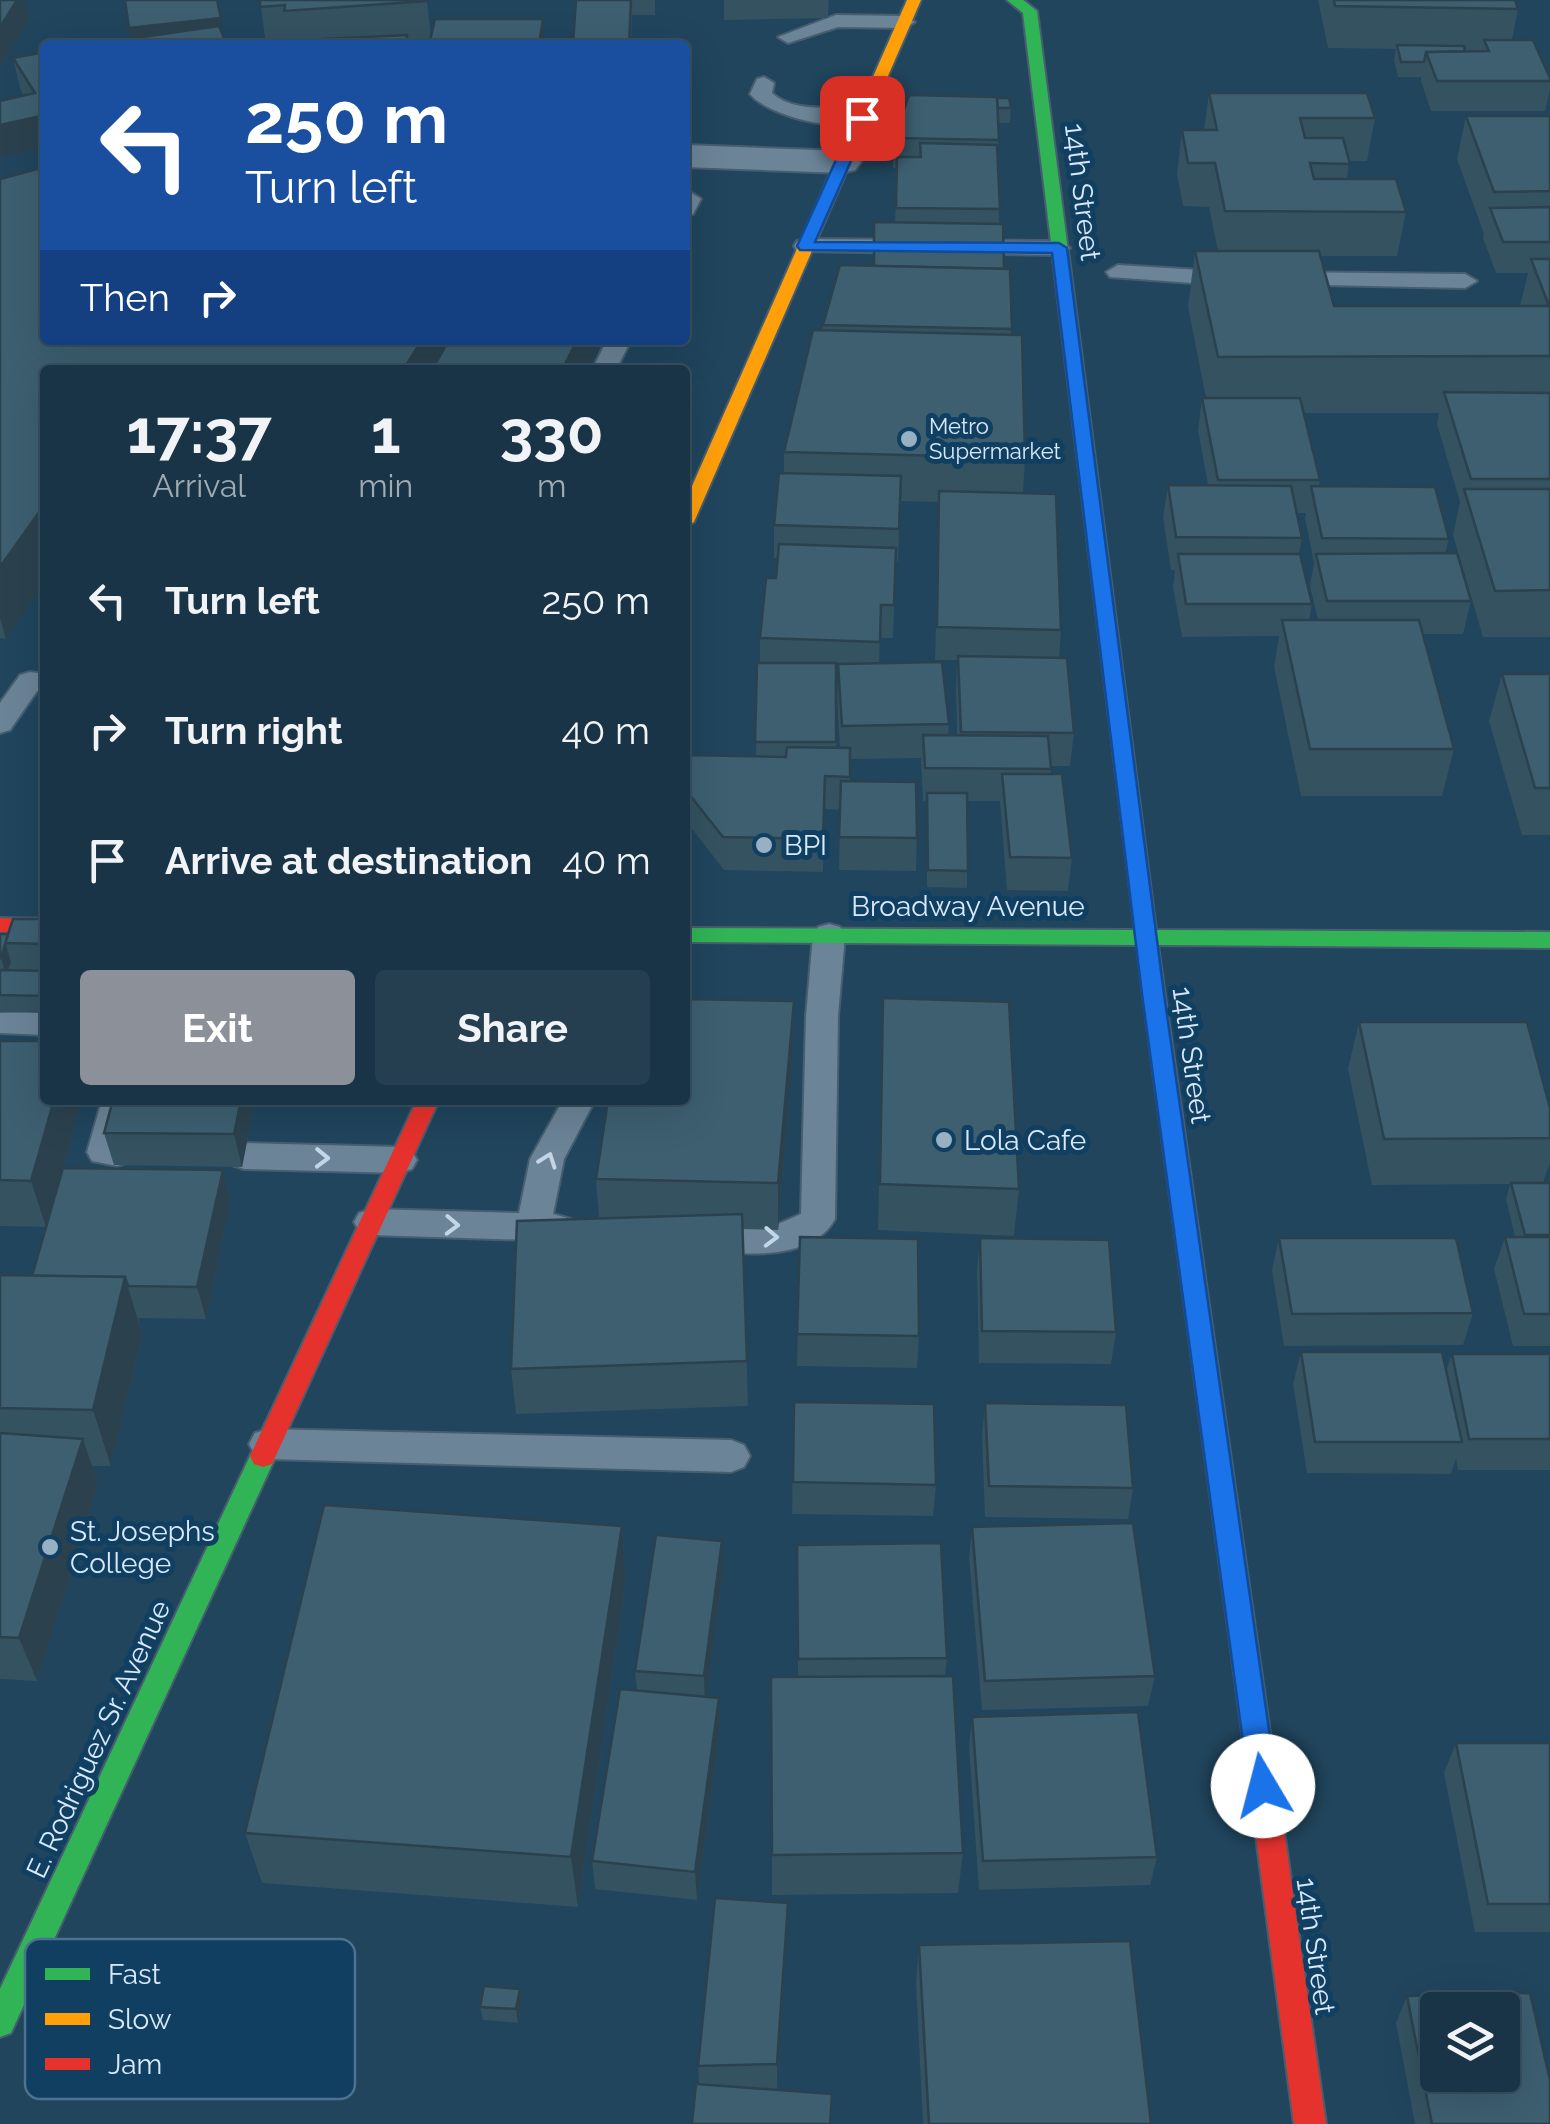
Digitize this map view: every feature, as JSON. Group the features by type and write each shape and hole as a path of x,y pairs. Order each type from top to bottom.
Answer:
{"street":[{"name":"14th Street","path":"1014,0 1030,11 1146,937 1310,2124"},
{"path":"690,507 909,11"},
{"path":"690,156 842,162"},
{"path":"0,925 40,926"},
{"name":"Broadway Avenue","path":"690,934 1550,940"},
{"path":"690,950 725,935"},
{"name":"E. Rodriguez Sr. Avenue","path":"38,1939 426,1105"},
{"path":"403,1153 452,1105"},
{"name":"E. Rodriguez Sr. Avenue","path":"0,2022 25,1968"}],"lane":[{"path":"788,37 836,21 909,11"},
{"path":"764,82 761,94 788,112 862,118"},
{"path":"805,246 1059,248"},
{"path":"1118,272 1166,278 1465,282"},
{"path":"0,724 30,681 40,682"},
{"path":"670,1233 787,1238 807,1231 818,1219 806,1016 830,935"},
{"path":"5,1023 40,1023"},
{"path":"117,1105 104,1152 117,1153"},
{"path":"533,1227 547,1159 577,1105"},
{"path":"244,1156 403,1153"},
{"path":"372,1222 592,1230"},
{"path":"268,1444 731,1456"}],"building":[{"path":"0,0 17,0 0,27"},
{"path":"125,0 217,0 221,18 129,28"},
{"path":"260,0 427,1 284,11 285,5 260,7"},
{"path":"576,0 631,0 629,40 573,40"},
{"path":"1334,0 1515,0 1518,9 1335,6"},
{"path":"435,19 543,19 540,40 430,40"},
{"path":"219,26 225,40 122,40"},
{"path":"407,35 407,40 324,39"},
{"path":"1484,40 1533,40 1550,81 1437,81 1426,52 1489,51"},
{"path":"1397,45 1464,46 1465,51 1426,52 1424,62 1401,62"},
{"path":"40,53 40,116 0,125 0,101 35,93 13,58"},
{"path":"1209,93 1367,93 1375,118 1300,118 1305,138 1343,138 1350,164 1310,163 1314,179 1396,179 1406,212 1225,211 1215,163 1188,163 1182,130 1217,130"},
{"path":"909,95 997,97 999,140 894,138"},
{"path":"997,98 1009,98 1011,108 998,108"},
{"path":"1466,116 1550,116 1550,191 1494,192"},
{"path":"920,143 997,145 1000,209 896,208 897,157 921,157"},
{"path":"40,168 40,345 419,345 406,365 40,365 40,511 0,567 0,179"},
{"path":"1550,207 1550,242 1503,242 1490,208"},
{"path":"874,222 1003,224 1004,269 874,266"},
{"path":"1195,251 1319,251 1334,306 1549,306 1531,259 1550,259 1550,356 1218,357"},
{"path":"840,265 1010,269 1012,329 823,325"},
{"name":"Metro Supermarket","path":"813,330 1022,335 1025,458 784,452"},
{"path":"446,345 574,345 564,365 435,365"},
{"path":"1444,392 1550,393 1550,479 1471,479"},
{"path":"1202,398 1300,398 1320,480 1218,480"},
{"path":"779,473 901,476 899,529 774,525"},
{"path":"1168,485 1291,486 1302,538 1176,537"},
{"path":"1311,486 1435,487 1449,539 1322,538"},
{"path":"1464,489 1550,489 1550,590 1495,591"},
{"path":"939,491 1056,494 1061,630 937,627"},
{"path":"779,544 896,548 894,605 881,605 880,642 760,638 766,578 776,578"},
{"path":"1457,553 1471,601 1327,601 1316,554"},
{"path":"1178,554 1300,554 1312,604 1186,604"},
{"path":"1282,620 1419,620 1454,749 1310,749"},
{"path":"958,656 1067,658 1074,733 961,732"},
{"path":"942,662 949,724 842,726 838,664"},
{"path":"757,663 836,663 836,742 755,742"},
{"path":"1502,674 1550,674 1550,788 1535,788"},
{"path":"923,735 1048,736 1051,769 925,768"},
{"path":"787,747 850,748 850,777 825,776 823,839 723,837 690,795 690,755 786,757"},
{"path":"1002,774 1062,774 1072,858 1010,857"},
{"path":"841,781 916,782 917,838 839,837"},
{"path":"927,793 967,793 968,871 928,870"},
{"path":"13,919 40,919 40,944 5,943"},
{"path":"0,934 8,934 1,958 0,958"},
{"path":"0,970 40,971 40,996 0,995"},
{"name":"Lola Cafe","path":"883,998 1009,1002 1019,1189 880,1184"},
{"path":"690,999 794,1001 778,1183 596,1179 607,1105 690,1105"},
{"path":"1359,1022 1527,1022 1550,1108 1550,1138 1384,1139"},
{"path":"0,1041 40,1041 40,1105 53,1105 31,1181 0,1180"},
{"path":"112,1105 240,1105 234,1134 104,1133"},
{"path":"63,1168 223,1170 197,1287 128,1286 125,1277 32,1276"},
{"path":"1511,1183 1550,1183 1550,1235 1525,1235"},
{"path":"742,1214 747,1361 511,1369 517,1221"},
{"path":"800,1237 918,1239 919,1336 797,1334"},
{"path":"1505,1237 1550,1237 1550,1314 1524,1314"},
{"path":"980,1238 1109,1240 1116,1332 982,1331"},
{"path":"1279,1238 1456,1238 1473,1313 1292,1314"},
{"path":"0,1275 125,1277 93,1410 0,1408"},
{"path":"1301,1352 1442,1352 1462,1442 1315,1442"},
{"path":"1452,1354 1550,1354 1550,1439 1469,1439"},
{"path":"794,1402 934,1404 936,1485 793,1482"},
{"path":"985,1403 1126,1405 1133,1488 989,1486"},
{"path":"0,1433 83,1439 19,1638 0,1637"},
{"path":"324,1505 622,1526 571,1857 245,1833"},
{"path":"1133,1523 1155,1676 985,1681 972,1527"},
{"path":"656,1535 722,1541 704,1676 635,1671"},
{"path":"941,1543 947,1658 798,1659 797,1545"},
{"path":"953,1676 963,1853 772,1855 771,1677"},
{"path":"620,1689 719,1698 695,1872 592,1861"},
{"path":"1138,1712 1157,1857 983,1861 972,1717"},
{"path":"1456,1743 1550,1743 1550,1904 1488,1904"},
{"path":"715,1898 788,1903 777,2064 698,2066"},
{"path":"1130,1941 1151,2124 929,2124 919,1945"},
{"path":"484,1986 520,1989 516,2009 480,2007"},
{"path":"1520,1993 1530,1993 1550,2080 1550,2124 1432,2124 1426,2092 1520,2092"},
{"path":"1407,1996 1420,1996 1420,2063"},
{"path":"696,2084 832,2094 830,2124 692,2124"}],"traffic: fast":[{"path":"1014,0 1030,11 1154,996"},
{"path":"690,935 1550,940"},
{"path":"39,1939 263,1456"},
{"path":"0,2022 25,1968"}],"traffic: slow":[{"path":"690,511 914,0"},
{"path":"1154,996 1260,1761"}],"traffic: jam":[{"path":"0,925 40,926"},
{"path":"263,1456 426,1105"},
{"path":"1260,1761 1310,2124"}],"place":[{"name":"Metro Supermarket","path":"909,439"},
{"name":"BPI","path":"764,845"},
{"name":"Lola Cafe","path":"944,1140"},
{"name":"St. Josephs College","path":"50,1547"}],"route":[{"path":"862,118 805,246 1059,248 1153,994 1263,1786"}]}
